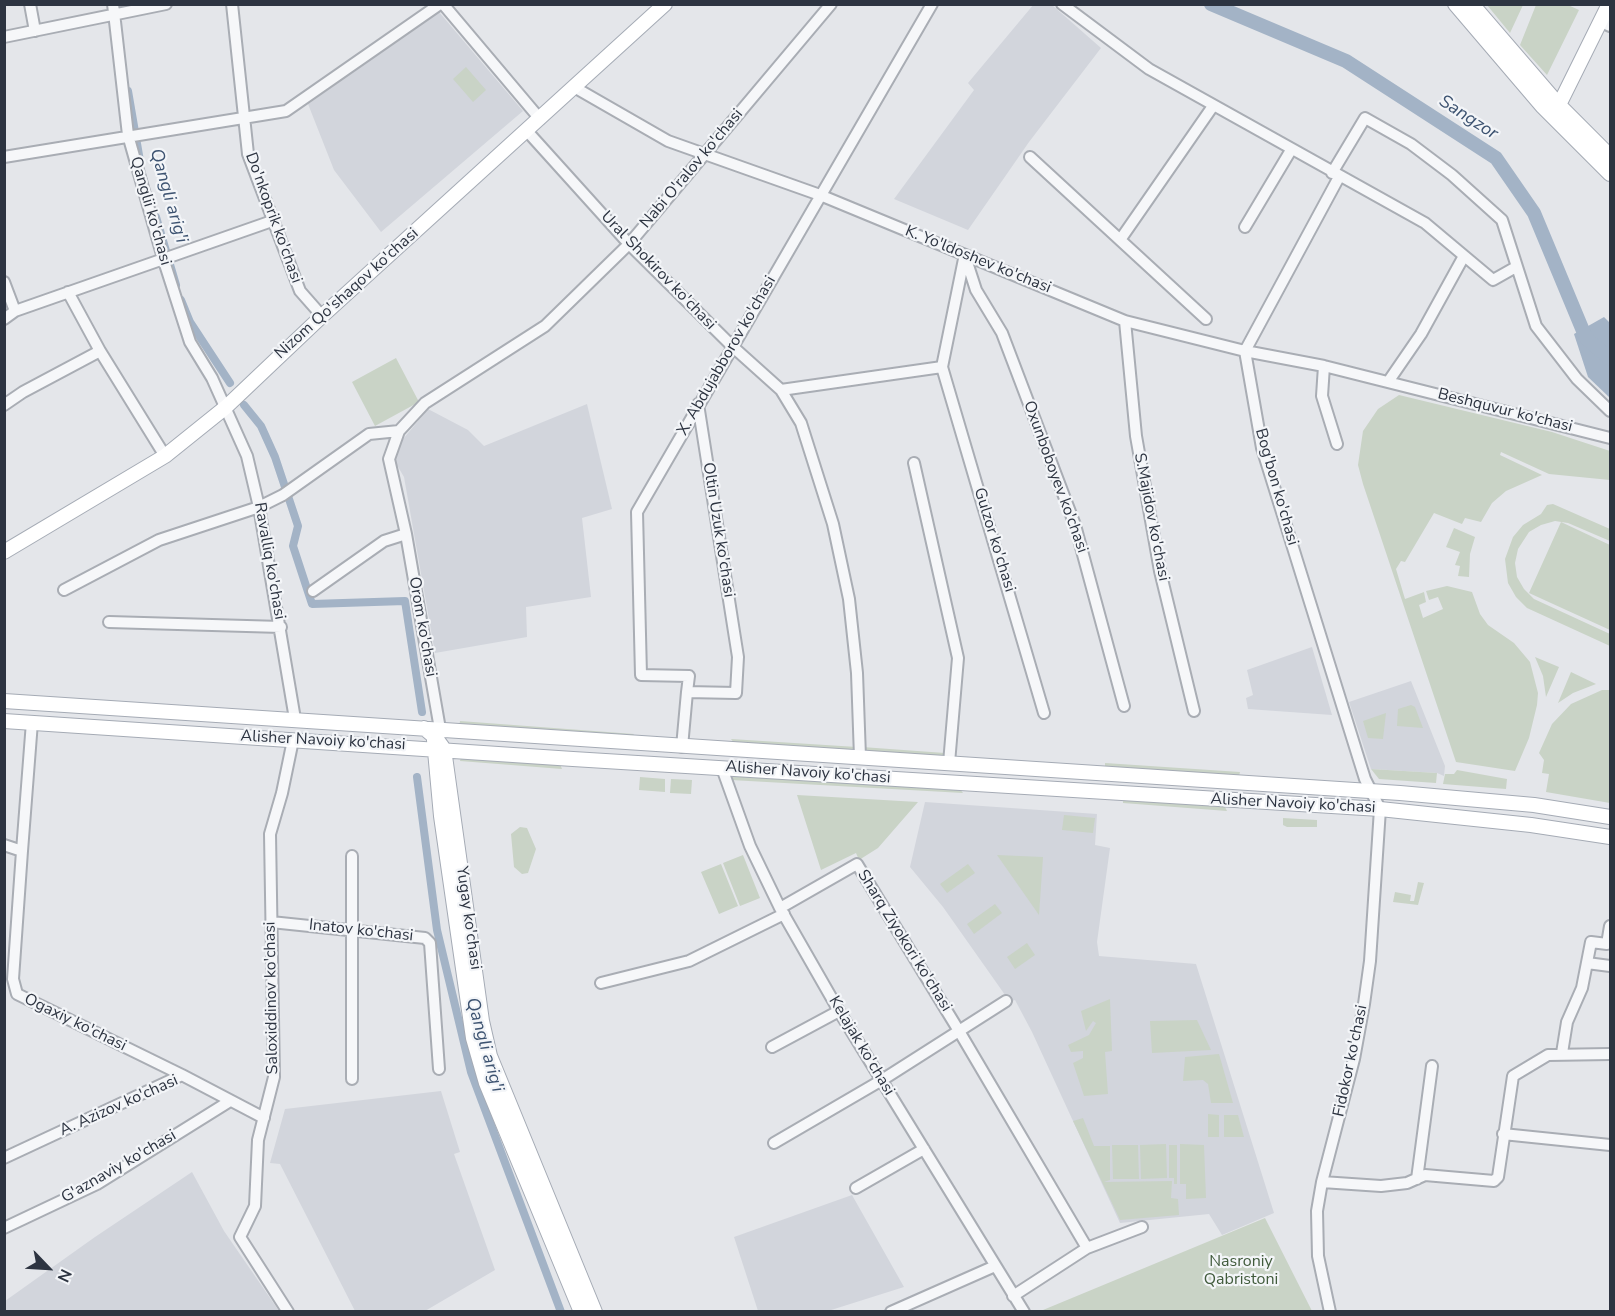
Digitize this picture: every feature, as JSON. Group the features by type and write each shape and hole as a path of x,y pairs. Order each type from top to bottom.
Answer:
{"main road":[{"name":"Nizom Qo'shaqov ko'chasi","path":"4,552 165,456 226,407 322,316 665,4"},
{"path":"1455,4 1542,106 1610,174"},
{"path":"1472,4 1559,105 1611,156"},
{"path":"1559,105 1606,24 1609,4"},
{"path":"1610,174 1611,166"},
{"name":"Alisher Navoiy ko'chasi","path":"4,701 295,719 439,741 722,768 1380,809 1531,825 1611,837"},
{"path":"187,733 188,713"},
{"name":"Alisher Navoiy ko'chasi","path":"4,721 293,740 439,741 457,730 1372,792 1534,805 1611,817"},
{"name":"Yugay ko'chasi","path":"439,741 459,953 478,1058 486,1083 581,1311"},
{"name":"Yugay ko'chasi","path":"439,741 482,1021 490,1056 596,1311"},
{"path":"1002,786 1003,767"}],"street":[{"path":"30,4 35,31"},
{"path":"4,37 117,12 166,4"},
{"name":"Do'nkoprik ko'chasi","path":"232,4 248,154 300,291 322,316"},
{"path":"4,156 286,111 442,4 540,119"},
{"name":"Nabi O'ralov ko'chasi","path":"399,431 425,403 545,326 629,244 831,4"},
{"name":"X. Abdujabborov ko'chasi","path":"687,692 688,676 640,675 637,512 932,4"},
{"path":"1062,4 1149,69 1335,175 1425,223 1493,280 1516,267"},
{"name":"Qanglii ko'chasi","path":"117,12 132,134 190,342 226,407"},
{"name":"K. Yo'ldoshev ko'chasi","path":"574,87 668,141 820,195 1125,321 1245,351 1324,366 1394,383"},
{"path":"1120,240 1213,106"},
{"path":"1245,351 1365,118 1411,144 1452,175 1502,220 1536,326 1577,379 1611,411"},
{"name":"Ural Shokirov ko'chasi","path":"527,131 629,244 732,346 781,390 801,423 833,524 849,598 857,673 860,757"},
{"path":"1245,227 1291,150"},
{"path":"1030,157 1206,319"},
{"path":"4,319 15,311 272,221"},
{"name":"Gulzor ko'chasi","path":"965,256 942,367 1044,714"},
{"name":"Oxunboboyev ko'chasi","path":"965,256 976,290 1002,333 1075,525 1124,706"},
{"path":"1394,383 1464,256"},
{"path":"4,282 15,311"},
{"path":"68,292 100,351 165,456"},
{"name":"S.Majidov ko'chasi","path":"1125,321 1136,436 1160,571 1194,711"},
{"path":"4,405 23,392 100,351"},
{"name":"Bog'bon ko'chasi","path":"1245,351 1262,448 1365,779 1380,809"},
{"path":"1324,366 1322,396 1337,444"},
{"path":"781,390 942,367"},
{"name":"Beshquvur ko'chasi","path":"1394,383 1611,438"},
{"name":"Oltin Uzuk ko'chasi","path":"687,692 736,693 738,657 698,404"},
{"name":"Ravalliq ko'chasi","path":"226,407 247,456 259,507 295,719"},
{"path":"64,590 159,540 259,507 287,492 369,434 399,431"},
{"name":"Orom ko'chasi","path":"399,431 389,459 406,534 439,741"},
{"path":"914,462 957,658 950,763"},
{"path":"313,591 384,541 406,534"},
{"path":"109,622 281,627"},
{"path":"682,747 687,692"},
{"name":"Ogaxiy ko'chasi","path":"32,722 13,979 17,994 182,1075"},
{"name":"Saloxiddinov ko'chasi","path":"288,1311 240,1237 247,1227 255,1206 258,1140 274,1077 270,834 282,793 293,740"},
{"name":"Kelajak ko'chasi","path":"722,768 750,846 782,911 839,1011 1024,1311"},
{"name":"Fidokor ko'chasi","path":"1330,1311 1318,1256 1317,1211 1322,1182 1354,1059 1364,1004 1370,961 1380,809"},
{"path":"4,845 22,851"},
{"path":"352,856 352,1079"},
{"name":"Sharq Ziyokori ko'chasi","path":"782,911 857,864 960,1031 1087,1248"},
{"path":"602,983 689,961 782,911"},
{"name":"Inatov ko'chasi","path":"271,922 352,928 425,938 430,944 439,1069"},
{"path":"1562,1053 1567,1022 1582,988 1591,942 1607,944 1611,926"},
{"path":"1587,963 1611,966"},
{"name":"Sharq Ziyokori ko'chasi","path":"774,1143 882,1080 1006,1001"},
{"path":"772,1047 839,1011"},
{"path":"1322,1182 1381,1186 1407,1183 1425,1175 1487,1183 1498,1177 1513,1076 1548,1055 1611,1054"},
{"path":"1417,1179 1432,1066"},
{"name":"A. Azizov ko'chasi","path":"4,1158 182,1075 264,1118"},
{"name":"G'aznaviy ko'chasi","path":"4,1228 97,1184 230,1101"},
{"path":"1503,1134 1611,1145"},
{"path":"856,1188 924,1149"},
{"path":"1013,1296 1087,1248 1142,1227"},
{"path":"891,1311 995,1266"}],"shaded area":[{"path":"1034,4 1052,5 1101,48 1029,142 968,230 894,199 974,90 968,83"},
{"path":"439,12 523,111 381,232 334,170 308,104"},
{"path":"587,404 612,509 582,518 591,597 526,607 527,637 435,653 404,477 394,460 398,453 394,450 428,409 468,430 484,446"},
{"path":"1312,647 1332,715 1248,709 1246,698 1253,695 1247,670"},
{"path":"1411,681 1445,766 1444,776 1437,773 1371,769 1349,702"},
{"path":"925,802 1097,814 1095,845 1110,848 1097,942 1099,956 1196,964 1274,1213 1222,1235 1209,1214 1120,1223 1015,1000 1010,1002 943,907 910,867"},
{"path":"441,1091 460,1152 454,1154 495,1270 425,1311 355,1311 280,1164 270,1163 285,1109"},
{"path":"192,1172 224,1231 279,1311 5,1311 5,1301"},
{"path":"852,1195 904,1287 828,1311 758,1311 734,1237"}],"green space":[{"path":"1487,5 1523,5 1510,33"},
{"path":"1536,5 1568,5 1579,10 1547,75 1520,45"},
{"path":"466,67 486,90 473,102 453,79"},
{"path":"396,358 419,402 375,426 352,382"},
{"path":"1399,395 1552,432 1610,451 1610,480 1549,474 1501,452 1500,455 1542,475 1506,491 1492,503 1481,522 1465,518 1462,524 1434,513 1405,562 1401,561 1396,569 1405,599 1424,592 1426,602 1419,605 1423,618 1443,609 1438,597 1429,600 1426,591 1447,586 1472,592 1480,614 1488,625 1514,643 1530,662 1538,693 1537,705 1529,738 1515,771 1456,762 1363,484 1358,465 1363,431 1378,409"},
{"path":"1553,504 1610,529 1610,541 1568,523 1555,521 1541,525 1529,532 1518,549 1515,563 1517,577 1534,599 1610,634 1610,646 1527,608 1516,597 1508,583 1505,559 1513,537 1523,525 1541,514 1547,505"},
{"path":"1561,522 1610,545 1610,630 1529,593"},
{"path":"1454,528 1475,537 1470,554 1469,577 1458,576 1460,566 1455,565 1460,552 1446,547"},
{"path":"1535,657 1559,667 1546,697 1543,676"},
{"path":"1571,672 1596,684 1573,693 1558,703"},
{"path":"1602,690 1610,690 1610,803 1546,792 1549,774 1542,773 1544,760 1539,753 1552,724 1571,704"},
{"path":"1411,705 1415,707 1423,728 1397,726 1398,709"},
{"path":"1386,713 1383,739 1368,738 1363,721"},
{"path":"460,721 634,734 632,737 459,726"},
{"path":"731,739 857,747 857,751 734,743"},
{"path":"862,747 945,753 941,757 862,752"},
{"path":"461,757 560,764 562,769 460,761"},
{"path":"1105,763 1240,772 1239,776 1105,766"},
{"path":"1371,769 1437,773 1436,783 1379,779"},
{"path":"1457,770 1507,779 1506,789 1443,784 1445,774 1454,774"},
{"path":"733,776 960,789 963,793 731,780"},
{"path":"640,777 665,779 665,792 639,790"},
{"path":"671,779 692,780 691,794 670,793"},
{"path":"797,795 918,802 878,848 859,860 856,853 821,870"},
{"path":"1123,800 1225,807 1227,811 1123,803"},
{"path":"1064,815 1095,818 1093,833 1062,830"},
{"path":"1283,818 1317,820 1317,827 1287,827 1283,825"},
{"path":"520,827 527,828 536,849 528,873 522,874 514,867 511,834"},
{"path":"743,855 760,898 740,906 723,863"},
{"path":"997,855 1043,857 1039,915"},
{"path":"721,864 738,906 719,914 701,872"},
{"path":"968,864 975,873 947,893 940,884"},
{"path":"1418,882 1424,883 1418,905 1393,902 1395,892 1411,895 1410,901 1414,901"},
{"path":"995,904 1002,913 974,934 967,924"},
{"path":"1027,943 1035,955 1015,969 1007,957"},
{"path":"1110,999 1112,1051 1105,1052 1108,1094 1084,1096 1073,1063 1083,1058 1083,1051 1071,1052 1068,1045 1089,1035 1096,1023 1093,1021 1086,1031 1081,1011"},
{"path":"1197,1020 1211,1050 1152,1053 1150,1021"},
{"path":"1219,1054 1233,1103 1211,1103 1208,1084 1203,1080 1183,1081 1185,1057"},
{"path":"1208,1114 1219,1115 1219,1137 1208,1137"},
{"path":"1224,1115 1238,1115 1244,1137 1224,1137"},
{"path":"1083,1118 1094,1146 1110,1146 1110,1180 1104,1182 1172,1181 1171,1198 1178,1199 1179,1215 1120,1220 1073,1121"},
{"path":"1166,1144 1167,1178 1141,1179 1140,1145"},
{"path":"1180,1144 1204,1145 1206,1198 1186,1199 1186,1184 1180,1184"},
{"path":"1112,1145 1138,1145 1139,1179 1113,1179"},
{"path":"1169,1145 1177,1145 1177,1184 1174,1184 1174,1178 1169,1178"},
{"name":"Nasroniy Qabristoni","path":"1265,1218 1312,1311 1039,1311 1043,1310"}],"water":[{"path":"1604,317 1610,323 1610,398 1588,377 1574,334"}],"waterway":[{"name":"Sangzor","path":"1211,4 1346,61 1496,158 1534,213 1586,338 1610,359"},
{"name":"Qangli arig'i","path":"128,91 140,161"},
{"name":"Qangli arig'i","path":"156,217 176,285"},
{"name":"Qangli arig'i","path":"181,300 190,322 230,383"},
{"name":"Qangli arig'i","path":"244,405 261,426 275,457 298,526 293,546 312,604 405,601 422,712"},
{"name":"Qangli arig'i","path":"417,777 437,930 471,1072 561,1312"}]}
